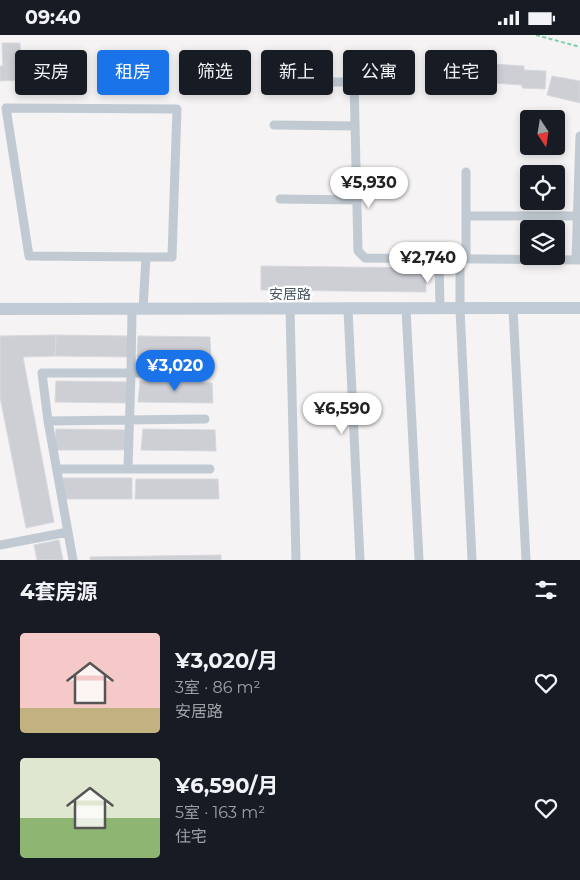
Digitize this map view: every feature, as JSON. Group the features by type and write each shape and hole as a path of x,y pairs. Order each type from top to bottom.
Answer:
{"street":[{"path":"333,82 354,82 358,251 365,258 578,260 580,136"},
{"path":"6,108 177,109 172,257 146,257 29,256 6,108"},
{"path":"274,125 355,125"},
{"path":"466,172 466,216 460,309 472,560"},
{"path":"280,199 357,200"},
{"path":"466,216 578,216"},
{"path":"128,468 131,373 146,257"},
{"path":"439,259 440,309"},
{"name":"安居路","path":"0,309 580,308"},
{"path":"290,309 296,560"},
{"path":"348,309 360,560"},
{"path":"406,309 419,560"},
{"path":"513,309 526,560"},
{"path":"73,560 48,421 42,373 206,372"},
{"path":"48,421 205,419"},
{"path":"57,469 210,469"},
{"path":"0,545 68,532"}],"path":[{"path":"536,35 580,47"}],"building":[{"path":"2,43 20,43 20,50 15,50 15,80 0,81 0,66 3,66"},
{"path":"497,64 524,66 524,70 546,71 545,89 522,88 522,85 497,83"},
{"path":"552,76 580,81 580,103 547,95"},
{"path":"261,266 426,268 426,292 261,290"},
{"path":"56,335 128,336 129,357 55,356"},
{"path":"56,335 55,356 23,357 54,522 26,528 0,397 0,336"},
{"path":"138,336 210,337 211,357 137,357"},
{"path":"56,381 128,382 129,403 55,402"},
{"path":"140,381 212,383 213,403 138,402"},
{"path":"56,429 128,430 129,450 54,450"},
{"path":"143,429 215,430 216,451 141,450"},
{"path":"63,478 132,478 132,499 62,499"},
{"path":"136,479 218,479 219,499 135,499"},
{"path":"59,540 63,560 37,560 34,545"},
{"path":"221,555 221,560 90,560 90,557"}]}
